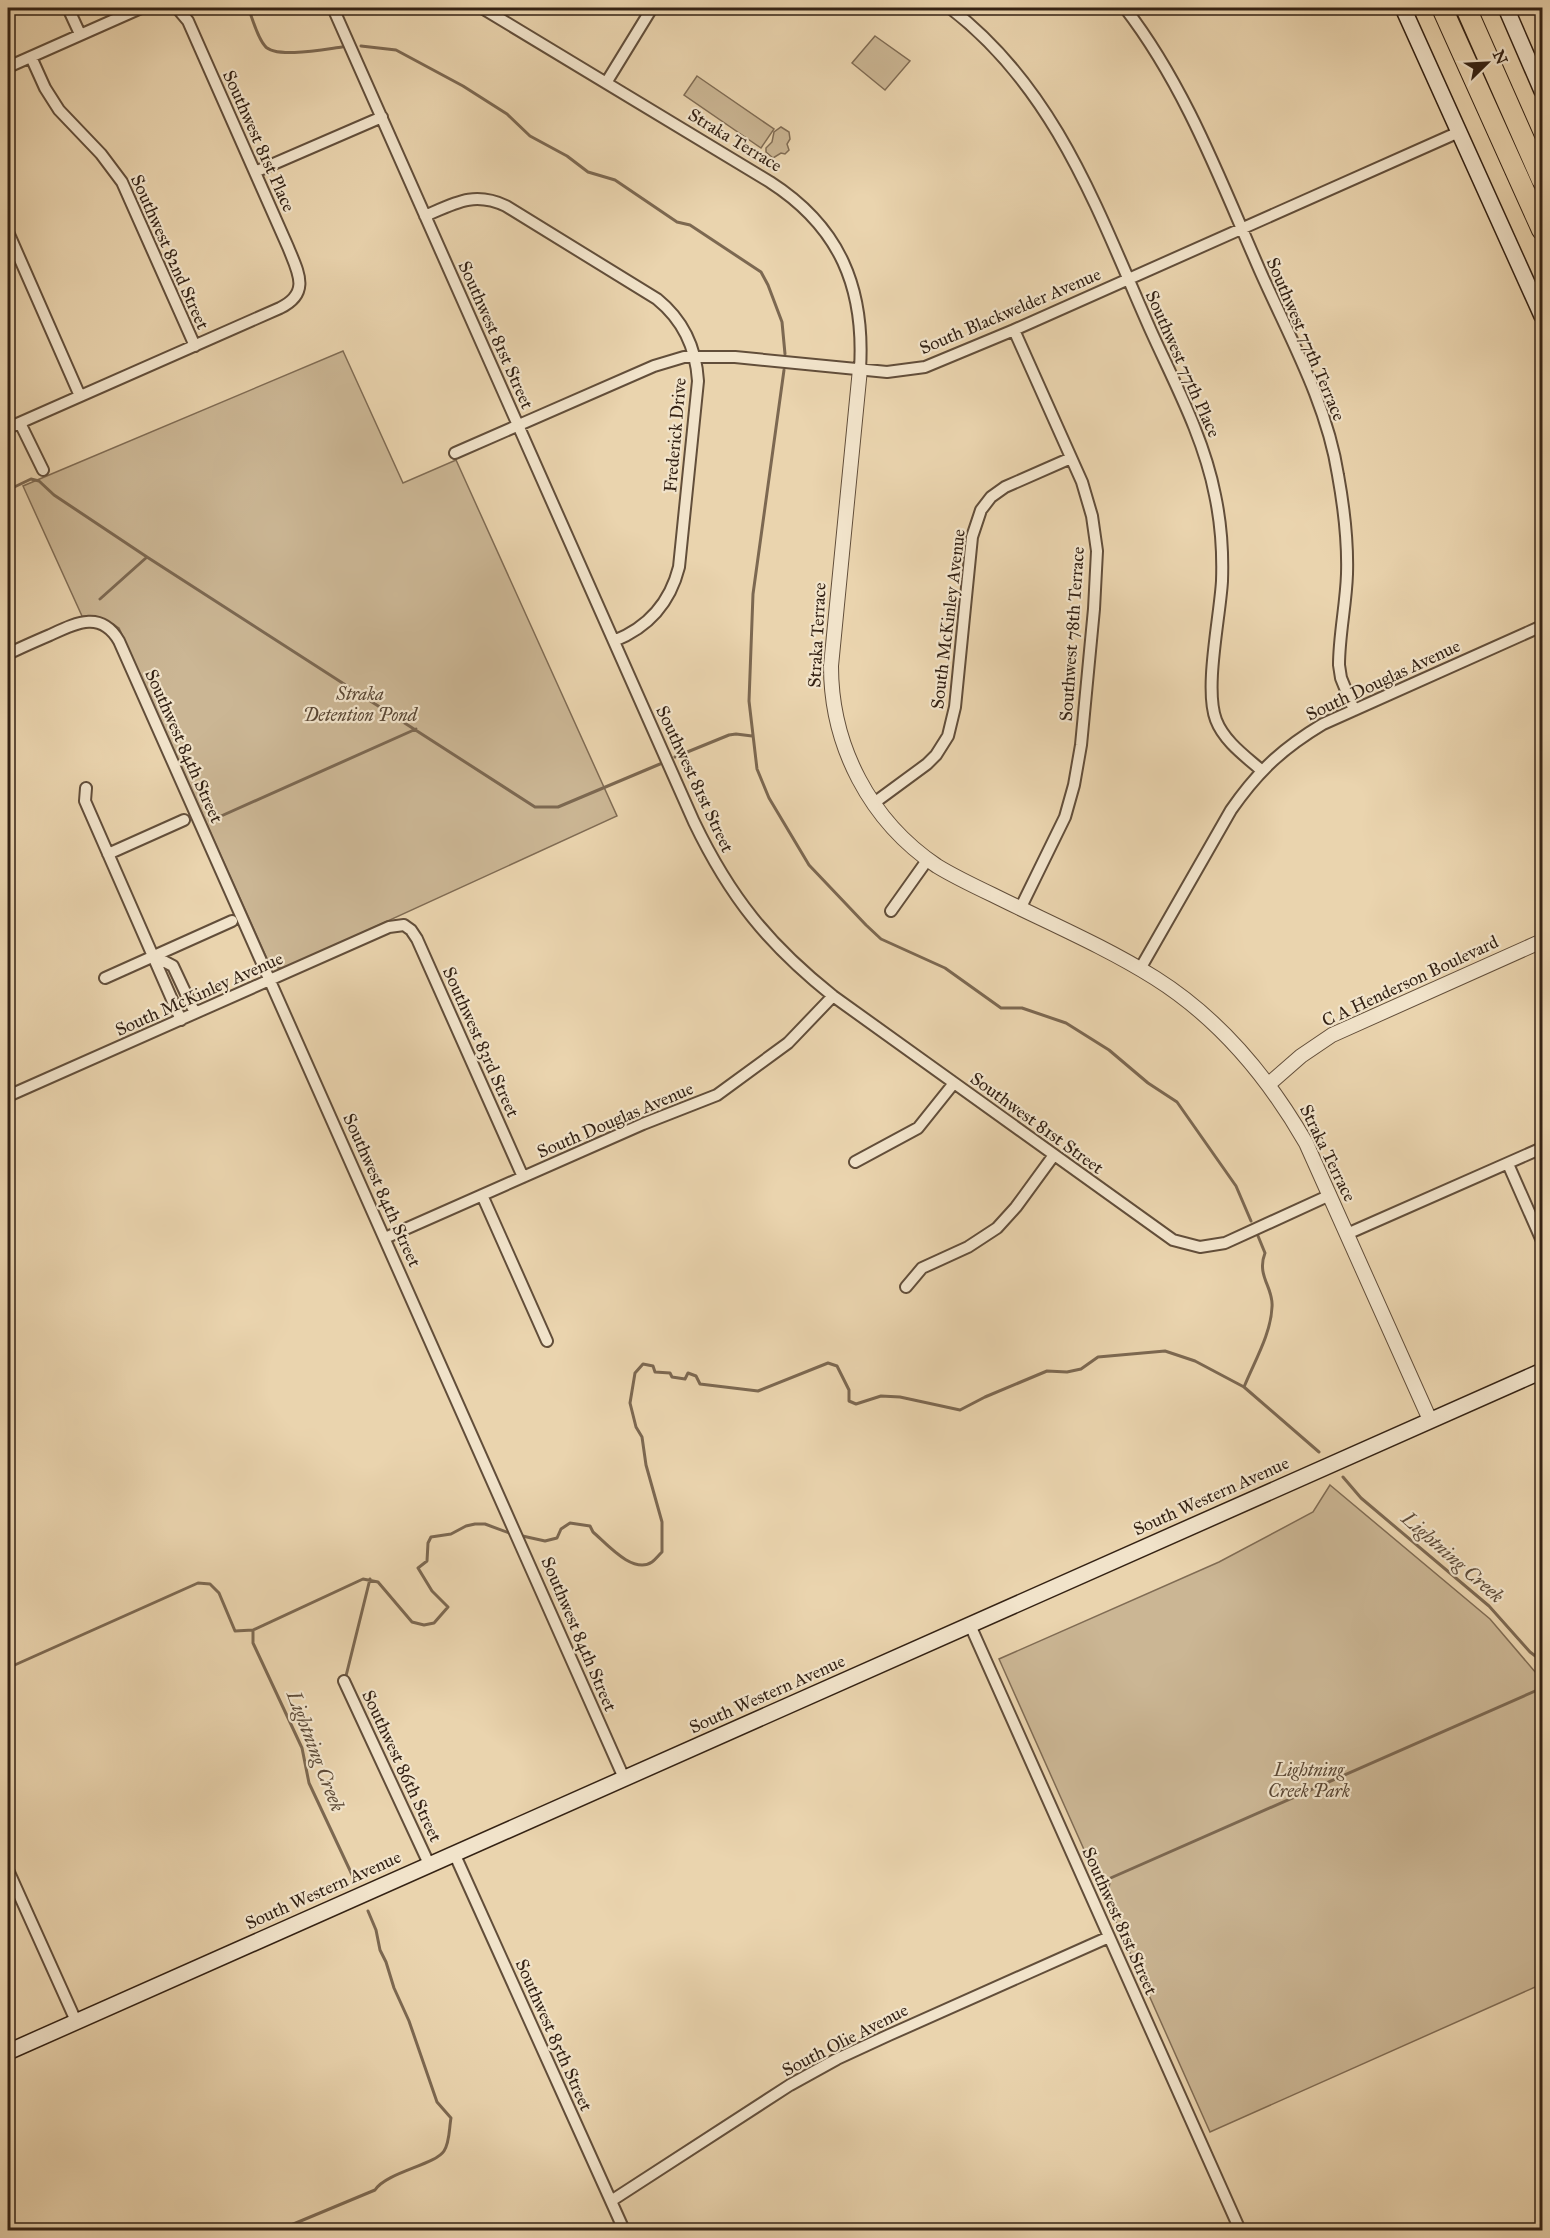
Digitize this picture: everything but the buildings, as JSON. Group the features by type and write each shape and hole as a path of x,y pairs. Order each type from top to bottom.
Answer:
{"highway":[{"path":"1442,8 1542,230"},
{"path":"1466,8 1542,180"}],"main road":[{"path":"1404,8 1542,316"},
{"path":"1506,8 1542,91"},
{"name":"South Western Avenue","path":"8,2052 1542,1371"}],"street":[{"path":"68,8 80,34"},
{"path":"8,67 141,8"},
{"name":"Southwest 81st Place","path":"177,8 188,21 293,260 299,282 298,293 286,305 195,346"},
{"name":"Southwest 81st Street","path":"333,8 694,822 726,883 768,938 802,971 833,996 1173,1240 1189,1246 1213,1246 1225,1243 1330,1195"},
{"path":"606,83 652,8"},
{"name":"Southwest 77th Place","path":"950,8 996,50 1039,100 1075,163 1198,438 1215,495 1221,532 1222,579 1211,691 1214,713 1225,736 1261,770"},
{"name":"Southwest 77th Terrace","path":"1125,8 1148,39 1181,94 1308,379 1334,453 1342,495 1347,551 1341,678 1354,710"},
{"name":"Straka Terrace","path":"490,10 778,188 814,217 835,246 852,283 860,320 860,369 833,629 831,677 836,719 846,753 856,776 897,833 928,859 955,876 1140,969 1173,990 1215,1024 1236,1045 1281,1100 1306,1143 1430,1420"},
{"name":"Southwest 82nd Street","path":"31,57 45,88 59,110 101,154 122,182 195,346"},
{"path":"255,172 382,117"},
{"name":"South Blackwelder Avenue","path":"454,453 674,359 735,357 887,372 925,367 1014,330 1459,132"},
{"name":"Frederick Drive","path":"425,216 462,201 479,198 506,206 667,307 686,333 697,371 697,394 682,544 676,580 667,600 653,617 631,634 614,641"},
{"path":"8,231 80,396"},
{"name":"Southwest 78th Terrace","path":"1014,330 1088,499 1097,552 1080,756 1074,785 1065,817 1020,909"},
{"path":"8,428 195,346"},
{"path":"21,423 43,470"},
{"name":"South McKinley Avenue","path":"874,803 927,764 936,755 948,736 955,707 972,537 981,510 991,497 1005,487 1071,458"},
{"name":"Southwest 84th Street","path":"8,654 73,625 85,622 99,623 111,629 119,641 624,1778"},
{"name":"South Douglas Avenue","path":"1140,969 1231,810 1261,770 1299,739 1323,724 1542,626"},
{"path":"86,788 85,801 181,1020"},
{"path":"108,854 184,820"},
{"path":"891,911 928,859"},
{"path":"105,978 232,921"},
{"name":"South McKinley Avenue","path":"8,1096 389,927 404,926"},
{"name":"Southwest 83rd Street","path":"404,926 411,930 417,939 523,1177"},
{"name":"C A Henderson Boulevard","path":"1269,1084 1301,1056 1332,1035 1542,941"},
{"path":"154,956 173,966 195,1013"},
{"name":"South Douglas Avenue","path":"385,1238 725,1091 788,1043 833,996"},
{"path":"855,1162 918,1128 954,1083"},
{"path":"1347,1234 1542,1148"},
{"path":"906,1287 922,1268 968,1247 997,1228 1016,1207 1054,1155"},
{"path":"1508,1164 1542,1241"},
{"path":"482,1195 547,1341"},
{"name":"Southwest 81st Street","path":"970,1625 1240,2230"},
{"name":"Southwest 86th Street","path":"344,1681 429,1864"},
{"name":"Southwest 85th Street","path":"454,1853 624,2230"},
{"path":"8,1870 76,2021"},
{"name":"South Olie Avenue","path":"611,2201 819,2068 1109,1937"}],"green space":[{"path":"875,36 910,61 885,90 852,63"},
{"path":"697,76 774,129 761,148 684,95"},
{"path":"781,127 789,132 790,139 787,144 789,150 773,158 766,152 766,148 772,142 774,132"},
{"name":"Straka Detention Pond","path":"343,351 403,483 456,460 617,816 285,968 278,968 268,961 119,628 102,619 82,616 23,486"},
{"name":"Lightning Creek Park","path":"1330,1485 1490,1619 1542,1680 1542,1984 1210,2132 999,1659 1219,1562 1313,1512"}],"waterway":[{"path":"248,8 260,38 271,50 290,53 342,47"},
{"path":"361,46 396,50 463,86 507,114 530,136 567,156 588,172 615,180 677,222 690,225 761,272 782,322 785,354"},
{"path":"784,370 753,594 749,701 757,769 769,798 809,865 881,939 945,968 1001,1008 1022,1008 1066,1023 1109,1050 1148,1083 1177,1102 1236,1186 1251,1221"},
{"path":"8,490 31,479 39,481 54,495 147,557 535,807 558,807 660,764"},
{"path":"100,599 147,557"},
{"path":"210,821 416,729"},
{"path":"675,757 729,735 752,736"},
{"path":"1244,1387 1269,1327 1272,1307 1263,1268 1265,1253 1258,1236"},
{"name":"Lightning Creek","path":"518,1535 545,1541 557,1538 561,1529 570,1523 590,1526 593,1532 612,1550 637,1564 645,1565 652,1562 662,1552 662,1522 646,1465 642,1437 636,1427 630,1403 635,1373 643,1364 653,1366 655,1372 670,1373 672,1377 685,1379 688,1373 696,1376 700,1384 758,1391 828,1363 837,1366 849,1390 849,1401 856,1404 881,1396 900,1397 960,1410 1047,1371 1067,1372 1081,1369 1098,1357 1165,1351 1195,1361 1244,1387 1319,1452"},
{"name":"Lightning Creek","path":"1343,1477 1361,1498 1489,1606 1530,1652 1542,1661"},
{"name":"Lightning Creek","path":"8,1668 198,1583 210,1584 219,1593 235,1631 253,1630 363,1579 378,1582 412,1622 424,1625 434,1623 448,1607 432,1591 418,1568 427,1561 428,1543 431,1537 451,1534 475,1524 485,1524 512,1534"},
{"path":"345,1680 370,1579"},
{"name":"Lightning Creek","path":"253,1630 253,1643 302,1748 309,1783 354,1879"},
{"path":"1097,1884 1542,1688"},
{"path":"1107,1893 1110,1879"},
{"name":"Lightning Creek","path":"279,2230 375,2190 390,2178 439,2156 447,2143 451,2118 437,2102 409,2021 380,1950 376,1930 368,1911"}]}
